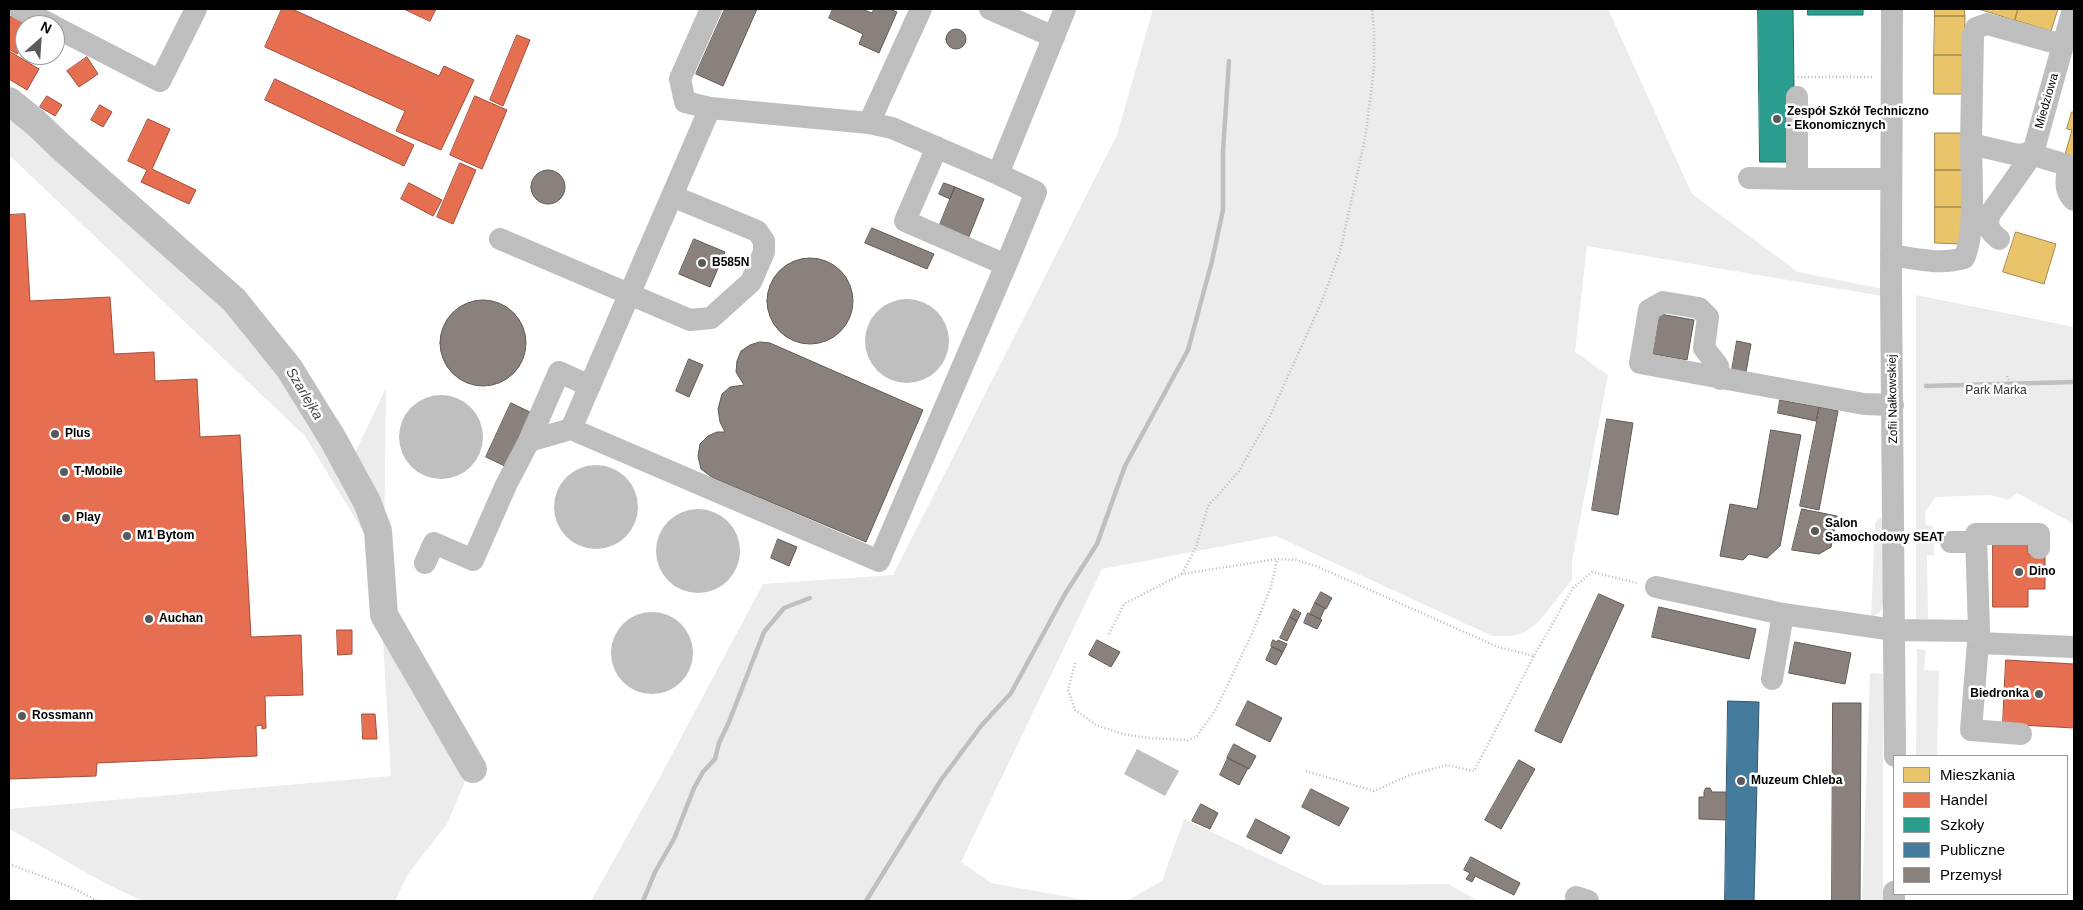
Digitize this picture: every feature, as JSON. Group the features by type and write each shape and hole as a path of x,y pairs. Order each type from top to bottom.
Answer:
{"street":[{"path":"20,9 32,15"},
{"path":"65,32 160,81 196,9"},
{"path":"529,441 572,429 879,561 1006,265 1036,192 892,128 869,123 710,108 685,102 680,79 711,9"},
{"path":"869,123 921,9"},
{"path":"990,9 1054,37"},
{"path":"998,174 1065,9"},
{"path":"1883,9 1891,42"},
{"path":"1891,42 1892,9"},
{"path":"1891,42 1898,9"},
{"name":"Miedziowa","path":"2034,152 2034,146 2073,9"},
{"path":"1986,236 1971,144 1974,35 1976,28 1987,24 2063,45"},
{"name":"Zofii Nałkowskiej","path":"1891,42 1894,755"},
{"path":"1796,87 1797,179"},
{"path":"572,429 710,108"},
{"path":"1971,144 2018,154 2034,152 2040,156 2071,166 2066,189 2068,195 2074,200"},
{"path":"937,148 905,221 1006,265"},
{"path":"1986,236 1990,214 2034,152"},
{"path":"1749,178 1891,179"},
{"path":"500,239 690,320 711,318 751,282 764,252 764,241 757,231 672,196"},
{"path":"1891,255 1918,260 1951,262 1964,258 1968,248 1986,236"},
{"path":"433,544 473,560 559,372 590,386"},
{"path":"1720,379 1864,404 1893,405"},
{"path":"2021,734 1971,730 1978,637 1976,534 2039,534 2039,548"},
{"path":"1951,542 1977,542"},
{"path":"1656,587 1782,614 1894,630 2074,647"},
{"path":"1772,679 1782,614"}],"path":[{"path":"1182,574 1196,548 1208,506 1239,471 1270,416 1322,302 1340,252 1365,139 1374,67 1372,9"},
{"path":"1796,87 1874,77"},
{"path":"2007,376 2012,387"},
{"path":"1076,663 1068,690 1075,710 1096,725 1123,734 1149,738 1188,740 1197,736 1216,709 1250,638 1271,588 1277,559"},
{"path":"1109,634 1124,604 1182,574 1277,559 1296,560 1316,566 1498,647 1534,656"},
{"path":"1306,771 1374,791 1410,775 1447,765 1474,771 1534,656 1573,588 1592,572 1656,587"},
{"path":"9,864 73,888 97,901"}],"green space":[{"path":"1153,9 1608,9 1692,194 1798,272 1883,289 1882,296 1587,246 1575,352 1608,375 1572,561 1572,580 1536,624 1520,634 1492,636 1276,536 1102,569 961,862 991,883 1091,901 591,901 660,777 763,584 893,575 1117,135"},
{"path":"9,94 203,256 341,423 355,453 386,388 384,547 393,610 472,765 447,824 408,874 395,901 145,901 93,876 9,829 9,809 391,776 378,556 305,436 9,155"},
{"name":"Park Marka","path":"1916,295 2074,327 2074,524 2017,493 2009,500 1990,495 1936,497 1925,512 1926,525 1933,526 1934,555 1927,555 1928,619 1916,619"},
{"path":"1881,517 1883,523 1884,601 1881,611 1871,618 1875,523"},
{"path":"1917,649 1926,650 1924,670 1939,671 1937,755 1916,755"},
{"path":"1870,673 1883,674 1883,901 1862,901"},
{"path":"1184,819 1324,885 1448,884 1479,901 1127,901 1162,881"}],"shaded area":[{"path":"899,299 915,299 931,306 942,317 949,333 946,357 937,371 931,376 915,383 899,383 883,376 872,365 865,349 865,333 872,317 883,306"},
{"path":"433,395 449,395 465,402 476,413 483,429 480,453 471,467 465,472 449,479 433,479 417,472 406,461 399,445 399,429 406,413 417,402"},
{"path":"596,465 612,468 626,477 635,491 638,507 635,523 626,537 612,546 596,549 580,546 566,537 557,523 554,507 557,491 566,477 580,468"},
{"path":"690,509 706,509 722,516 733,527 740,543 737,567 728,581 722,586 706,593 690,593 674,586 663,575 656,559 656,543 663,527 674,516"},
{"path":"644,612 660,612 675,619 686,630 693,645 690,669 681,682 660,694 644,694 629,687 618,676 611,661 611,645 618,630 629,619"},
{"path":"1137,749 1179,771 1165,796 1124,774"}],"building: Mieszkania":[{"path":"1935,9 1964,9 1965,16 1935,16"},
{"path":"1979,9 2018,9 2015,20"},
{"path":"2018,9 2058,9 2051,31 2015,20"},
{"path":"1935,16 1965,16 1964,55 1934,55"},
{"path":"1934,55 1964,55 1964,94 1934,94"},
{"path":"2072,112 2074,112 2074,161 2064,158 2072,130 2067,129"},
{"path":"1935,133 1962,133 1962,170 1935,170"},
{"path":"1935,170 1962,170 1962,207 1935,207"},
{"path":"1935,207 1962,207 1962,244 1935,243"},
{"path":"2016,232 2056,244 2044,284 2003,272"}],"building: Handel":[{"path":"282,9 292,9 439,76 444,66 474,80 441,150 396,131 405,111 265,47"},
{"path":"404,9 436,9 430,21"},
{"path":"12,15 15,17 15,53 9,49 9,20"},
{"path":"517,35 530,40 503,106 490,100"},
{"path":"9,51 15,55 15,65 32,65 39,69 27,90 9,79"},
{"path":"87,57 98,74 79,87 67,71"},
{"path":"275,79 414,145 404,166 265,100"},
{"path":"47,96 62,105 55,116 40,107"},
{"path":"475,96 507,110 482,169 450,155"},
{"path":"100,105 112,112 103,127 91,120"},
{"path":"148,119 170,129 152,169 196,190 189,204 141,182 147,170 128,161"},
{"path":"460,163 476,170 453,224 437,217"},
{"path":"409,183 442,200 433,216 401,199"},
{"name":"M1 Bytom","path":"25,214 30,301 110,297 114,354 154,352 155,381 197,379 200,437 240,435 251,637 301,635 303,695 265,696 266,728 262,729 262,725 256,726 257,756 97,763 96,776 9,779 9,215"},
{"name":"Dino","path":"1993,540 2028,540 2028,554 2039,554 2045,547 2045,589 2028,589 2028,607 1993,607"},
{"path":"337,630 352,630 352,654 338,655"},
{"name":"Biedronka","path":"2006,660 2074,664 2074,728 2003,724"},
{"path":"362,714 375,714 377,739 363,739"}],"building: Szkoły":[{"name":"Zespół Szkół Techniczno - Ekonomicznych","path":"1758,9 1793,9 1795,162 1760,162"},
{"path":"1808,9 1863,9 1863,15 1808,15"}],"building: Publiczne":[{"path":"1728,701 1759,702 1754,901 1725,901"}],"building: Przemysł":[{"path":"725,9 757,9 723,86 696,74"},
{"path":"833,9 862,9 872,13 874,9 890,9 897,12 879,53 859,44 863,34 829,18"},
{"path":"956,29 963,32 966,39 963,46 956,49 949,46 946,39 949,32"},
{"path":"548,170 555,171 560,175 564,180 564,194 560,199 555,203 548,204 541,203 536,199 532,194 531,187 532,180 536,175 541,171"},
{"path":"944,183 955,187 950,199 939,194"},
{"path":"955,187 984,199 968,239 939,227"},
{"path":"872,228 934,254 927,269 865,243"},
{"name":"B585N","path":"694,239 725,252 710,287 679,274"},
{"path":"810,258 826,261 834,265 846,277 850,285 853,301 850,317 846,325 834,337 826,341 810,344 794,341 786,337 774,325 770,317 767,301 770,285 774,277 786,265 794,261"},
{"path":"483,300 499,303 507,307 519,319 523,327 526,343 523,359 519,367 507,379 499,383 483,386 467,383 459,379 447,367 443,359 440,343 443,327 447,319 459,307 467,303"},
{"path":"1660,314 1694,320 1687,360 1653,354"},
{"path":"1737,341 1751,344 1746,372 1732,370"},
{"path":"760,342 770,343 923,410 866,542 713,478 701,469 698,456 700,444 708,436 717,432 725,432 720,422 718,409 722,394 730,387 744,385 736,372 737,361 741,351 750,345"},
{"path":"689,359 703,365 689,397 676,391"},
{"path":"1780,400 1819,407 1816,421 1778,413"},
{"path":"511,403 534,414 509,468 486,457"},
{"path":"1820,407 1838,411 1819,510 1800,506"},
{"path":"1607,419 1633,423 1618,515 1592,510"},
{"path":"1771,430 1801,435 1780,546 1767,558 1749,554 1743,560 1720,556 1730,504 1757,509"},
{"name":"Salon Samochodowy SEAT","path":"1802,509 1837,516 1831,547 1819,554 1792,550"},
{"path":"778,539 797,547 789,566 771,558"},
{"path":"1321,592 1332,598 1326,609 1315,603"},
{"path":"1599,594 1624,605 1561,743 1535,731"},
{"path":"1315,603 1325,608 1320,619 1310,614"},
{"path":"1659,607 1756,629 1749,659 1652,637"},
{"path":"1294,609 1301,613 1297,621 1290,617"},
{"path":"1308,613 1322,620 1317,629 1304,623"},
{"path":"1290,617 1297,621 1287,641 1280,638"},
{"path":"1097,640 1120,652 1111,667 1089,655"},
{"path":"1273,640 1287,644 1283,652 1271,646"},
{"path":"1795,642 1851,653 1845,684 1789,673"},
{"path":"1272,647 1283,652 1276,665 1266,660"},
{"path":"1248,701 1282,718 1270,742 1236,725"},
{"path":"1833,703 1861,703 1860,901 1832,901"},
{"path":"1234,744 1256,756 1249,769 1227,758"},
{"path":"1228,758 1248,768 1239,785 1220,775"},
{"path":"1519,760 1535,769 1501,829 1485,820"},
{"path":"1706,788 1710,788 1712,792 1726,792 1726,820 1699,819 1699,797 1704,797"},
{"path":"1311,789 1349,808 1339,826 1302,807"},
{"path":"1201,804 1218,813 1210,829 1192,821"},
{"path":"1256,819 1290,837 1281,854 1247,837"},
{"path":"1471,857 1520,883 1514,895 1475,876 1472,882 1466,879 1470,873 1464,870"}],"waterway":[{"path":"866,901 941,780 981,726 1011,693 1065,594 1097,544 1125,466 1188,350 1212,261 1223,210 1223,151 1229,61"},
{"name":"Szarlejka","path":"9,101 234,300 289,368 334,441 367,502 378,531 384,615 473,769"},
{"path":"1926,386 2074,382"},
{"path":"643,901 655,872 674,839 694,788 703,772 715,759 719,743 764,632 784,608 810,598"}],"place":[{"name":"Zespół Szkół Techniczno - Ekonomicznych","path":"1777,119"},
{"name":"B585N","path":"702,263"},
{"name":"Plus","path":"55,434"},
{"name":"T-Mobile","path":"64,472"},
{"name":"Play","path":"66,518"},
{"name":"Salon Samochodowy SEAT","path":"1815,531"},
{"name":"M1 Bytom","path":"127,536"},
{"name":"Dino","path":"2019,572"},
{"name":"Auchan","path":"149,619"},
{"name":"Biedronka","path":"2039,694"},
{"name":"Rossmann","path":"22,716"},
{"name":"Muzeum Chleba","path":"1741,781"}]}
